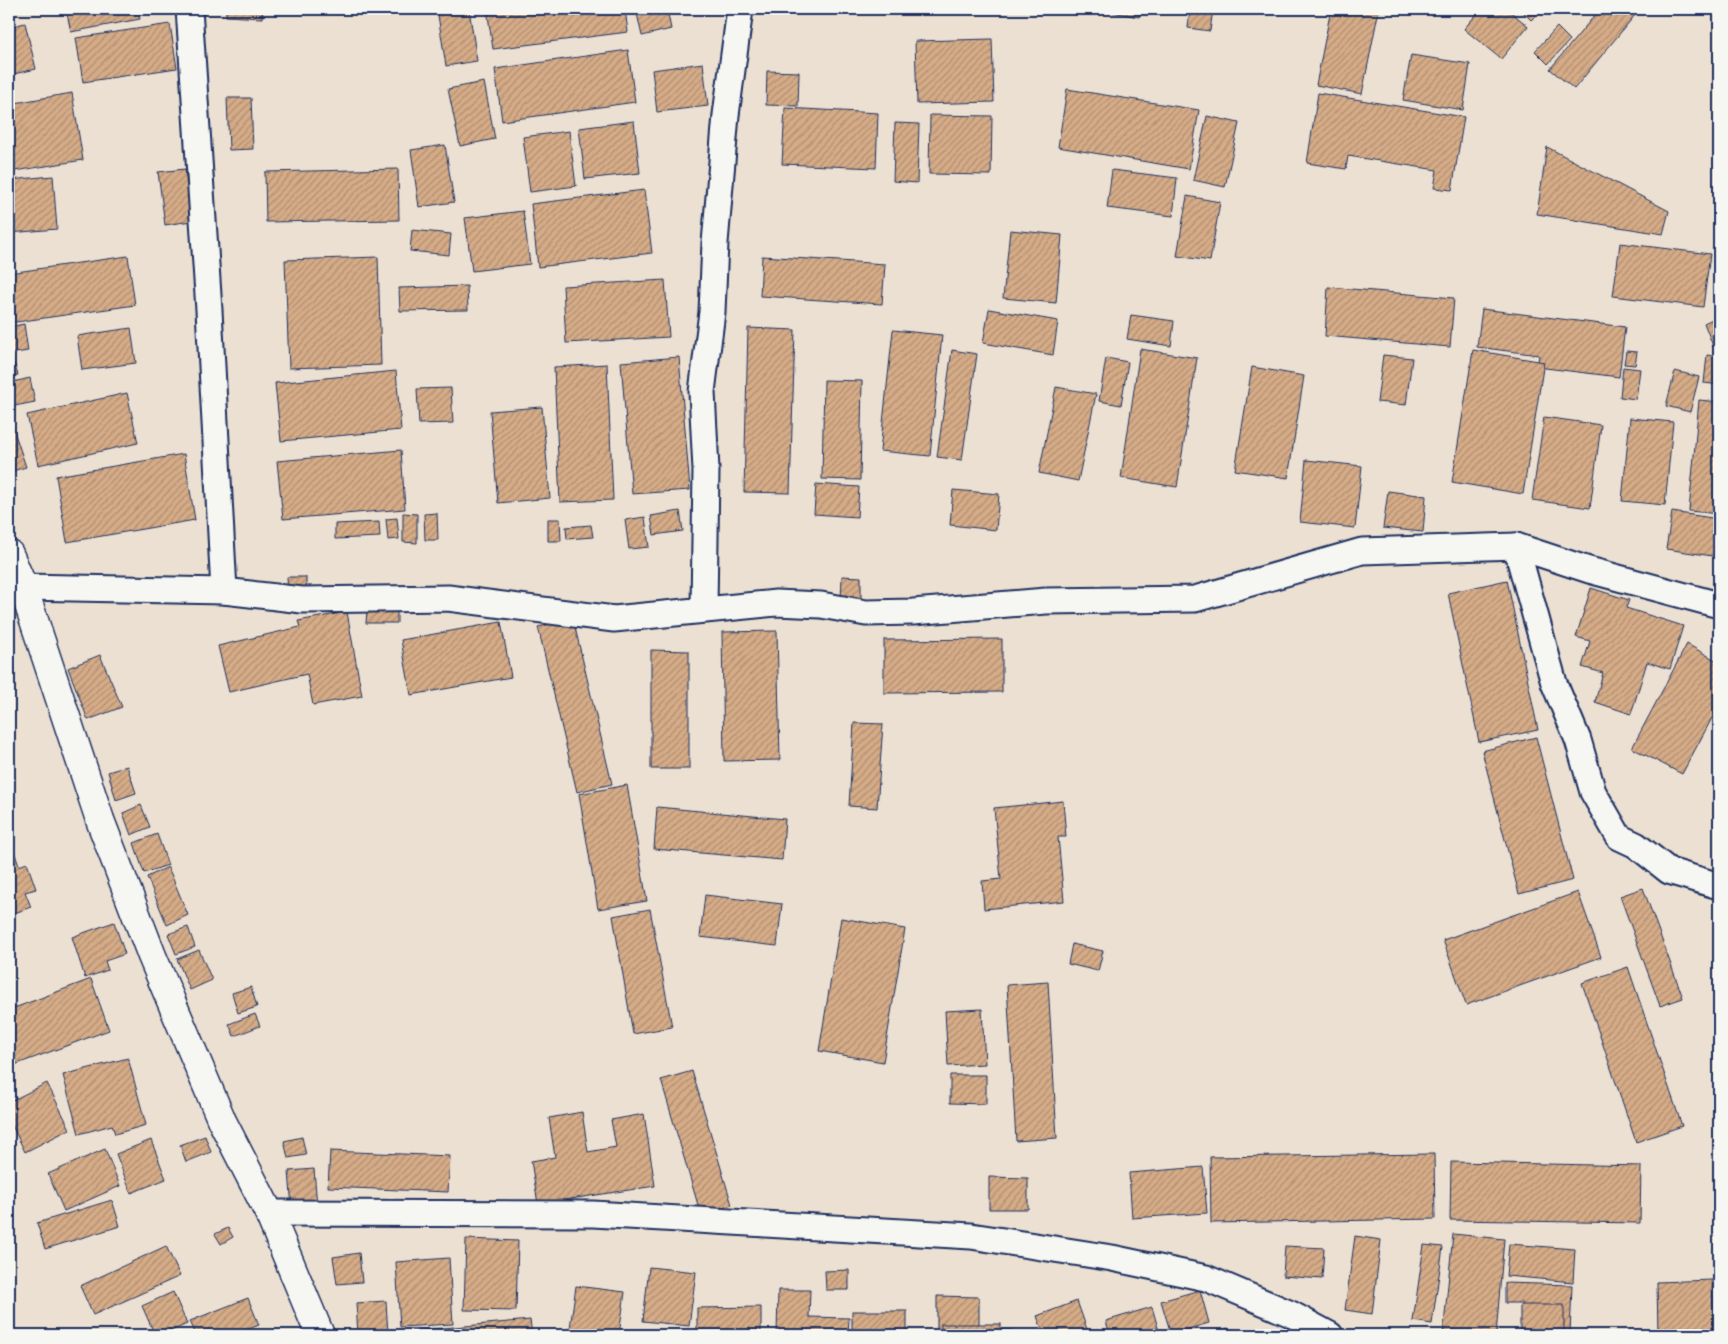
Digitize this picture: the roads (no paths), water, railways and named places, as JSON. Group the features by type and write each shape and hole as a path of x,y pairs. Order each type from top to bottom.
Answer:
{"street":[{"path":"188,9 209,310 224,591"},
{"path":"704,609 706,470 702,392 712,312 715,243 726,125 740,9"},
{"path":"16,590 224,591 302,600 448,598 614,619 776,603 821,605 866,613 913,612 1046,601 1195,599 1362,551 1516,546 1589,570 1719,605"},
{"path":"1516,546 1554,683 1578,740 1593,792 1619,837 1636,845 1669,871 1719,886"},
{"path":"9,554 16,590 152,956 222,1121 268,1213 320,1335"},
{"path":"268,1213 593,1214 971,1236 1112,1258 1206,1278 1291,1314 1330,1335"}]}
